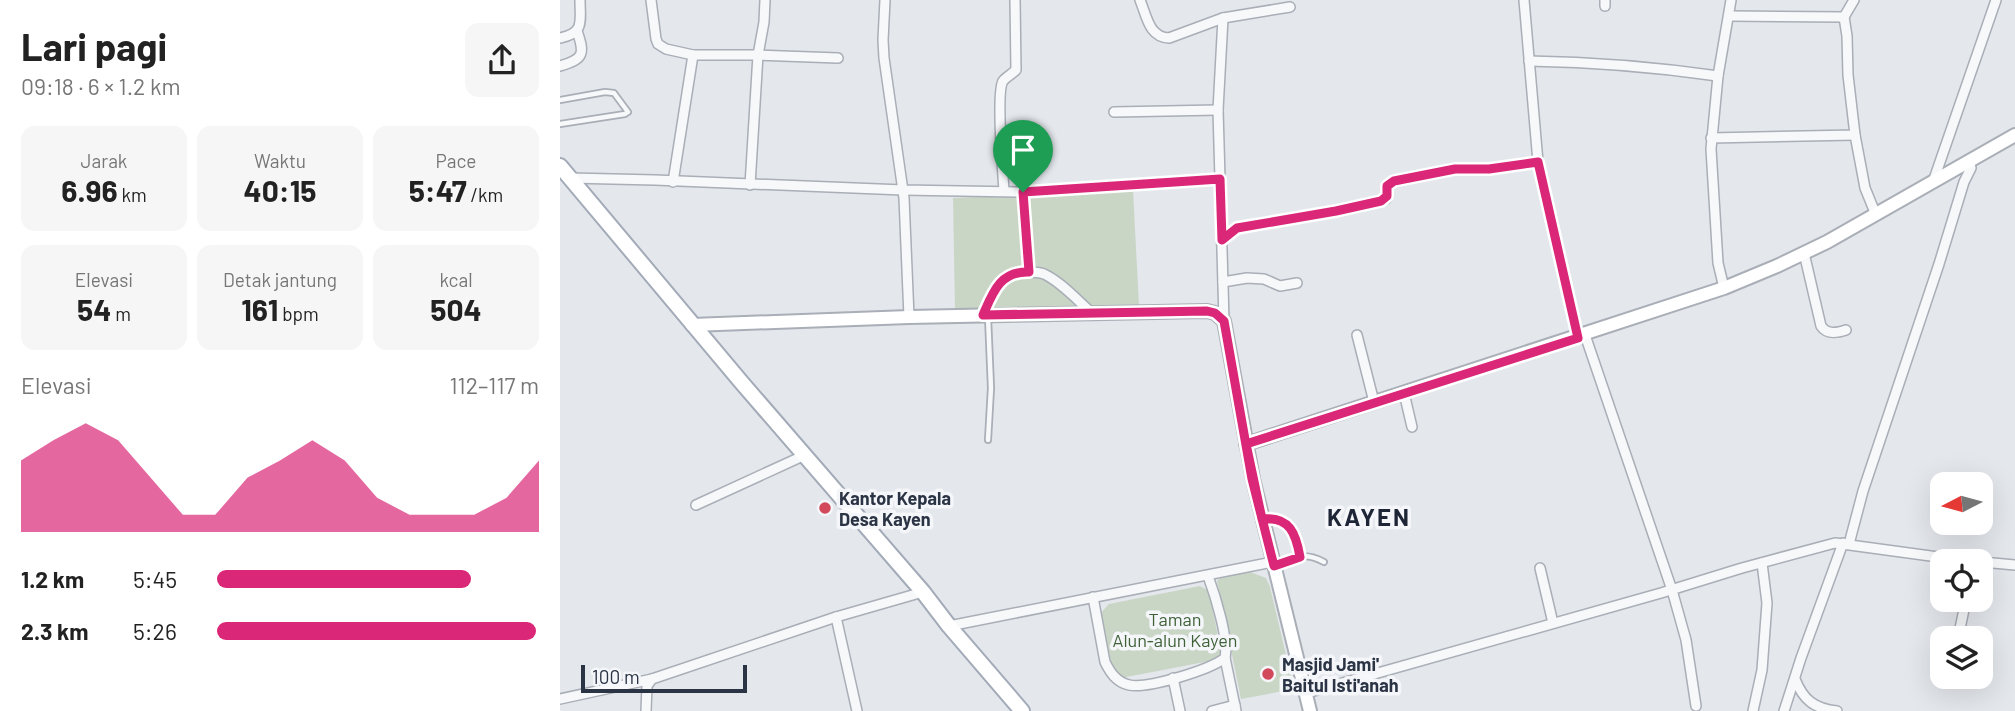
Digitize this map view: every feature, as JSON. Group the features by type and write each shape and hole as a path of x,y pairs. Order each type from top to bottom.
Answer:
{"main road":[{"path":"560,166 1022,711"}],"street":[{"path":"560,66 576,61 583,50 577,31 580,22 580,0"},
{"path":"651,0 658,44 666,49 693,55 838,58"},
{"path":"750,185 758,55 765,0"},
{"path":"885,0 884,58 903,190 909,317"},
{"path":"1004,191 1001,88 1005,79 1016,70 1015,0"},
{"path":"1140,0 1154,34 1169,38 1223,18 1290,7"},
{"path":"1524,0 1538,162 1581,336 1672,590 1686,640 1696,706"},
{"path":"1724,288 1718,263 1711,138 1731,0"},
{"path":"1854,0 1844,17 1848,75 1855,135 1866,188 1876,215"},
{"path":"1938,180 1996,0"},
{"path":"1730,16 1844,17"},
{"path":"1223,18 1218,110 1224,321 1262,519 1310,711"},
{"path":"560,38 577,31"},
{"path":"673,182 693,55"},
{"path":"1529,61 1590,62 1718,76"},
{"path":"1114,112 1218,110"},
{"path":"1711,138 1855,135"},
{"path":"1246,444 1724,288 1804,253 2015,135"},
{"path":"1784,711 1842,543 1863,491 1971,167 1969,161"},
{"path":"1222,240 1237,228 1381,201 1387,196 1387,186 1394,181 1455,169 1489,169 1538,162"},
{"path":"570,178 1023,192 1220,179"},
{"path":"1023,192 1029,272"},
{"path":"1804,253 1821,327 1832,333 1846,330"},
{"path":"985,316 992,295 1004,279 1016,272 1043,273 1092,313"},
{"path":"1223,282 1247,278 1264,279 1280,286 1297,283"},
{"path":"692,324 1207,311 1215,313 1224,321"},
{"path":"1357,335 1374,402"},
{"path":"1404,393 1412,427"},
{"path":"696,505 805,455"},
{"path":"1307,693 1824,546 1842,543 1930,555"},
{"path":"1753,711 1762,670 1767,603 1762,563"},
{"path":"1993,563 2015,565"},
{"path":"949,626 1274,564"},
{"path":"1540,569 1553,623"},
{"path":"1208,576 1226,636 1225,658 1236,708 1212,711"},
{"path":"560,699 652,679 836,617 923,592"},
{"path":"1093,597 1105,662 1118,680 1129,685 1173,678 1197,672 1225,658"},
{"path":"836,617 857,711"},
{"path":"1173,678 1180,711"},
{"path":"646,711 647,687 652,679"},
{"path":"1795,679 1809,702 1838,711"}],"lane":[{"path":"560,100 605,92 614,93 628,112 560,124"},
{"path":"985,316 991,388 988,440"},
{"path":"1262,519 1273,517 1293,531 1300,557"},
{"path":"1274,564 1306,555 1324,562"}],"green space":[{"path":"1133,190 1139,306 955,310 953,198"},
{"path":"1250,572 1266,578 1270,587 1294,689 1241,699 1217,581 1221,577"},
{"name":"Taman Alun-alun Kayen","path":"1200,586 1209,591 1221,652 1215,660 1121,678 1113,671 1101,613 1109,604"}],"place":[{"name":"Kantor Kepala Desa Kayen","path":"825,508"},
{"name":"Masjid Jami' Baitul Isti'anah","path":"1268,674"}],"district":[{"name":"KAYEN","path":"1369,516"}],"route":[{"path":"1023,192 1029,272 1016,272 1004,279 992,295 983,315 1215,313 1224,321 1252,479 1274,566 1300,557 1297,541 1286,524 1273,517 1262,519 1252,479 1246,444 1578,338 1538,162 1489,169 1455,169 1394,181 1387,186 1386,199 1381,201 1237,228 1222,240 1220,179 1023,192"}]}
